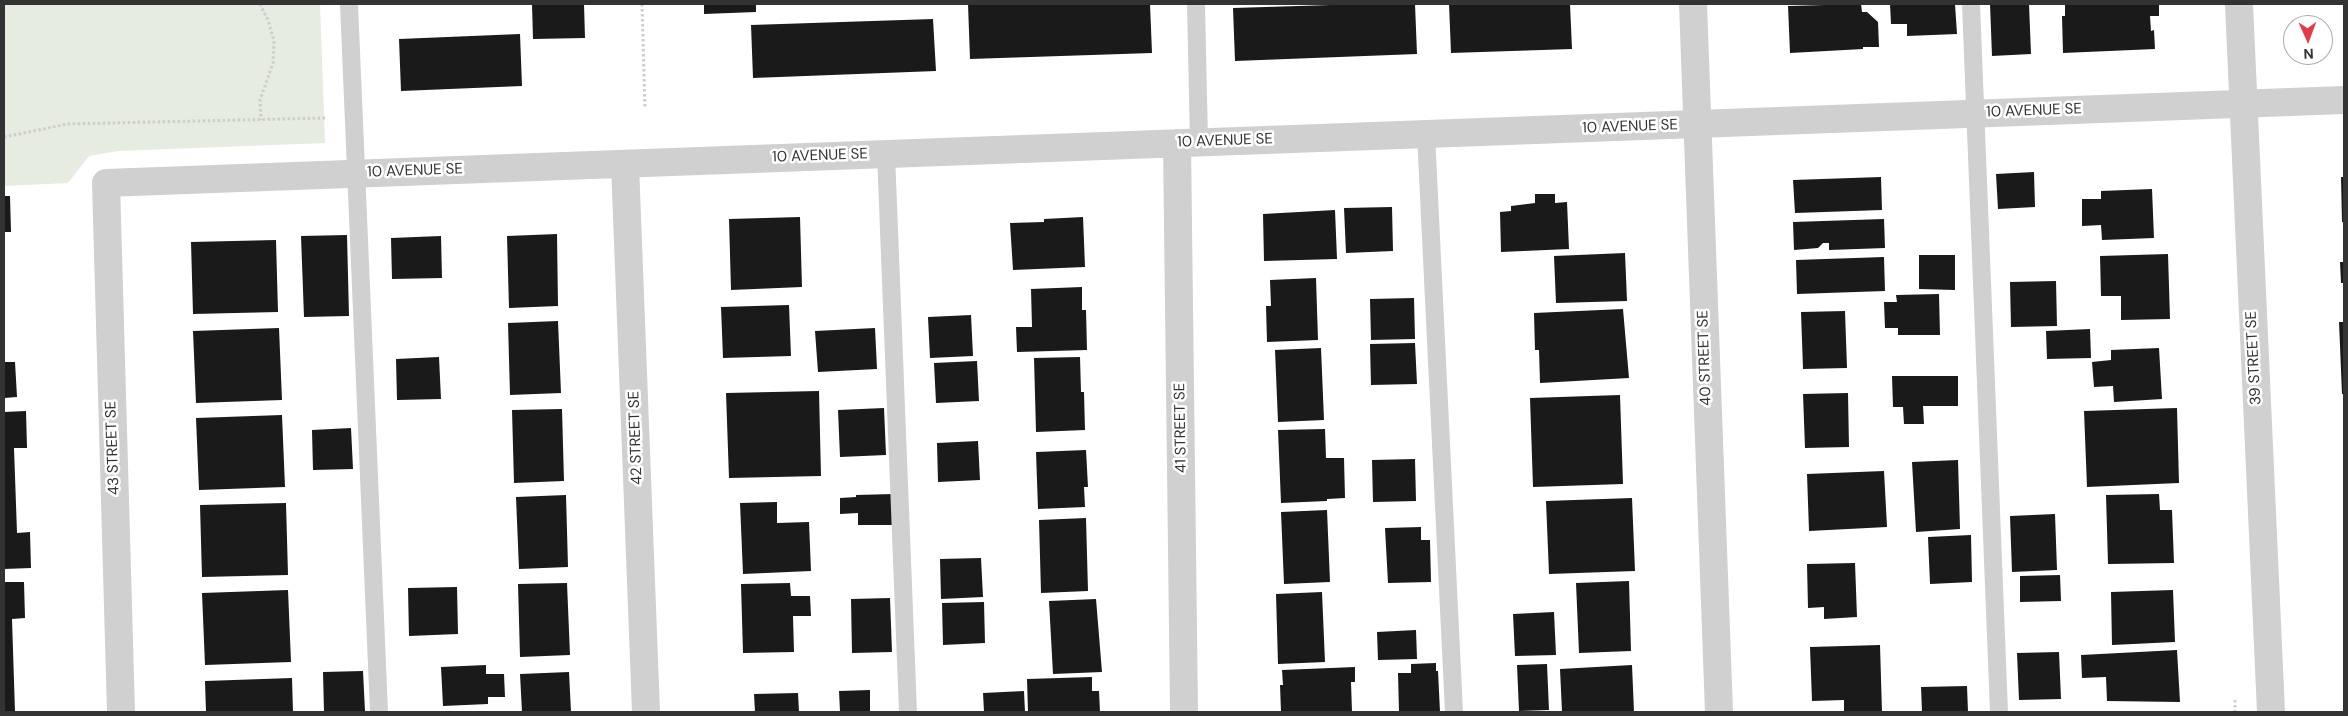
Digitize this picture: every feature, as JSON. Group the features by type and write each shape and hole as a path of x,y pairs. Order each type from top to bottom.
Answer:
{"street":[{"name":"40 STREET SE","path":"1693,4 1719,712"},
{"name":"39 STREET SE","path":"2239,4 2242,104 2271,712"},
{"name":"10 AVENUE SE","path":"106,183 2344,100"},
{"name":"41 STREET SE","path":"1184,712 1188,143"},
{"name":"42 STREET SE","path":"625,164 646,712"},
{"name":"43 STREET SE","path":"106,183 121,712"}],"lane":[{"path":"349,4 379,712"},
{"path":"1188,143 1196,4"},
{"path":"1971,4 1999,712"},
{"path":"1426,134 1454,712"},
{"path":"886,154 908,712"}],"path":[{"path":"260,4 274,41 273,63 260,100 261,120"},
{"path":"642,4 645,108"},
{"path":"4,137 68,124 354,118"},
{"path":"2235,700 2235,712"}],"shaded area":[{"path":"4,4 320,4 325,143 118,151 89,156 68,183 4,186"}],"building":[{"path":"532,4 584,4 585,38 533,39"},
{"path":"704,4 756,4 756,12 704,14"},
{"path":"968,4 1150,4 1152,53 970,59"},
{"path":"1415,4 1417,54 1235,61 1233,8"},
{"path":"1449,4 1570,4 1572,49 1451,53"},
{"path":"1861,4 1862,12 1867,12 1878,22 1879,47 1790,53 1788,6"},
{"path":"1890,4 1955,4 1957,34 1907,36 1907,24 1891,24"},
{"path":"1990,4 2029,4 2031,54 1992,56"},
{"path":"2065,4 2159,4 2159,16 2150,16 2151,31 2154,30 2155,49 2063,53 2062,16 2065,16"},
{"path":"933,19 936,71 753,78 751,25"},
{"path":"520,34 522,86 401,91 399,39"},
{"path":"2034,172 2035,207 1998,209 1996,174"},
{"path":"1881,177 1882,210 1795,213 1793,180"},
{"path":"2341,177 2344,177 2344,222 2342,222"},
{"path":"2152,189 2154,238 2102,240 2101,225 2082,226 2082,199 2101,199 2101,191"},
{"path":"1535,194 1555,194 1555,203 1567,202 1569,249 1501,252 1500,212 1511,211 1511,206 1535,203"},
{"path":"4,196 10,196 11,232 4,232"},
{"path":"1392,207 1393,251 1346,253 1344,208"},
{"path":"1335,210 1337,259 1264,261 1263,214"},
{"path":"800,217 802,287 731,290 729,219"},
{"path":"1083,217 1085,267 1013,270 1010,223 1044,222 1044,219"},
{"path":"1884,219 1885,248 1829,250 1829,243 1823,243 1818,248 1794,250 1793,222"},
{"path":"557,234 558,306 509,308 507,236"},
{"path":"347,235 349,316 304,317 301,236"},
{"path":"441,236 442,278 392,279 391,238"},
{"path":"276,240 278,312 193,314 191,242"},
{"path":"1625,253 1627,301 1556,303 1554,256"},
{"path":"2168,254 2170,319 2121,320 2121,296 2101,296 2100,256"},
{"path":"1919,255 1955,255 1955,290 1919,289"},
{"path":"1884,257 1885,291 1797,294 1796,260"},
{"path":"2340,262 2344,262 2344,283 2341,283"},
{"path":"1316,278 1318,340 1267,342 1266,306 1271,306 1270,280"},
{"path":"2056,281 2057,326 2011,327 2010,282"},
{"path":"1082,287 1082,310 1086,310 1087,350 1017,352 1016,327 1032,327 1031,289"},
{"path":"1939,294 1940,335 1898,335 1898,328 1885,328 1884,302 1897,302 1896,295"},
{"path":"1414,298 1415,339 1371,340 1370,299"},
{"path":"789,305 791,356 723,358 721,307"},
{"path":"1623,309 1629,378 1540,383 1539,350 1535,350 1534,313"},
{"path":"1845,311 1847,368 1803,369 1801,312"},
{"path":"971,315 973,356 930,358 928,317"},
{"path":"558,321 561,393 510,395 508,323"},
{"path":"2339,322 2344,322 2344,394 2342,394"},
{"path":"279,328 282,400 196,403 193,331"},
{"path":"875,328 877,369 818,372 815,331"},
{"path":"2090,329 2091,358 2047,359 2046,331"},
{"path":"1415,343 1417,384 1371,385 1370,344"},
{"path":"1321,348 1324,420 1278,422 1275,350"},
{"path":"2159,348 2162,399 2114,402 2113,386 2094,387 2092,362 2111,360 2111,350"},
{"path":"439,357 441,399 397,400 396,359"},
{"path":"1080,357 1081,392 1084,392 1085,430 1036,432 1034,358"},
{"path":"977,361 979,401 936,403 934,363"},
{"path":"4,362 15,362 17,397 4,398"},
{"path":"1892,376 1958,376 1958,406 1923,406 1924,424 1904,424 1903,407 1893,407"},
{"path":"819,391 821,476 729,478 726,393"},
{"path":"1848,393 1849,447 1805,448 1803,394"},
{"path":"1620,395 1623,484 1533,487 1530,398"},
{"path":"884,408 886,455 840,457 838,410"},
{"path":"2177,408 2179,483 2087,487 2084,411"},
{"path":"562,409 564,481 514,483 512,410"},
{"path":"26,411 27,448 14,448 17,533 30,532 31,568 4,569 4,412"},
{"path":"282,415 285,487 199,490 196,418"},
{"path":"351,428 353,469 313,470 312,430"},
{"path":"1325,429 1326,458 1344,458 1345,498 1327,499 1327,501 1281,503 1278,430"},
{"path":"978,441 980,480 938,482 937,443"},
{"path":"1086,450 1088,487 1084,487 1085,507 1038,509 1036,452"},
{"path":"1415,459 1416,501 1373,502 1372,460"},
{"path":"1958,460 1960,529 1916,532 1912,462"},
{"path":"1884,471 1887,527 1809,531 1807,474"},
{"path":"894,494 895,525 858,525 858,513 840,514 840,498 856,497 856,495"},
{"path":"2159,494 2160,510 2172,510 2174,563 2108,564 2106,495"},
{"path":"566,495 568,567 519,569 516,497"},
{"path":"1632,498 1635,571 1549,574 1546,501"},
{"path":"777,502 777,523 809,522 811,571 743,574 740,503"},
{"path":"286,503 288,575 202,577 200,505"},
{"path":"1327,510 1330,582 1284,584 1281,512"},
{"path":"2055,514 2057,570 2012,572 2010,516"},
{"path":"1086,518 1088,591 1041,593 1039,520"},
{"path":"1421,527 1421,540 1430,540 1431,582 1388,583 1385,528"},
{"path":"1971,535 1972,582 1930,584 1928,537"},
{"path":"981,558 983,597 941,599 940,559"},
{"path":"1855,563 1857,617 1824,619 1824,607 1808,608 1807,564"},
{"path":"2060,575 2061,601 2020,602 2020,576"},
{"path":"1629,581 1631,651 1579,653 1576,583"},
{"path":"4,582 24,582 25,618 12,619 15,712 4,712"},
{"path":"567,583 570,655 520,657 518,584"},
{"path":"790,583 791,596 810,596 811,616 793,616 794,652 743,653 741,584"},
{"path":"457,587 458,634 409,636 408,588"},
{"path":"288,590 291,662 205,665 202,593"},
{"path":"2173,590 2175,642 2112,645 2111,592"},
{"path":"1322,592 1325,662 1278,664 1276,594"},
{"path":"890,598 892,652 852,653 851,599"},
{"path":"1096,599 1102,672 1053,674 1049,601"},
{"path":"984,602 985,643 943,645 942,603"},
{"path":"1554,612 1556,655 1515,656 1513,614"},
{"path":"1416,630 1417,659 1378,660 1377,632"},
{"path":"1880,645 1882,712 1844,712 1844,700 1812,701 1810,647"},
{"path":"2177,650 2180,702 2107,701 2106,677 2082,678 2081,655"},
{"path":"2059,652 2061,699 2019,700 2017,653"},
{"path":"1436,663 1440,712 1399,712 1398,673 1411,673 1411,664"},
{"path":"1547,664 1549,710 1519,711 1517,665"},
{"path":"486,665 486,674 504,674 505,697 488,697 488,704 443,706 441,667"},
{"path":"1632,665 1634,712 1562,712 1560,669"},
{"path":"1355,667 1355,682 1351,682 1352,712 1281,712 1280,685 1283,685 1282,670"},
{"path":"363,671 365,711 324,712 323,672"},
{"path":"569,672 571,712 522,712 520,674"},
{"path":"1092,677 1092,691 1099,691 1100,712 1028,712 1027,679"},
{"path":"292,678 293,712 206,712 205,681"},
{"path":"1967,686 1968,712 1922,712 1921,687"},
{"path":"870,690 870,712 840,712 839,691"},
{"path":"1024,691 1025,712 984,712 983,693"},
{"path":"798,693 799,712 755,712 754,694"}]}
